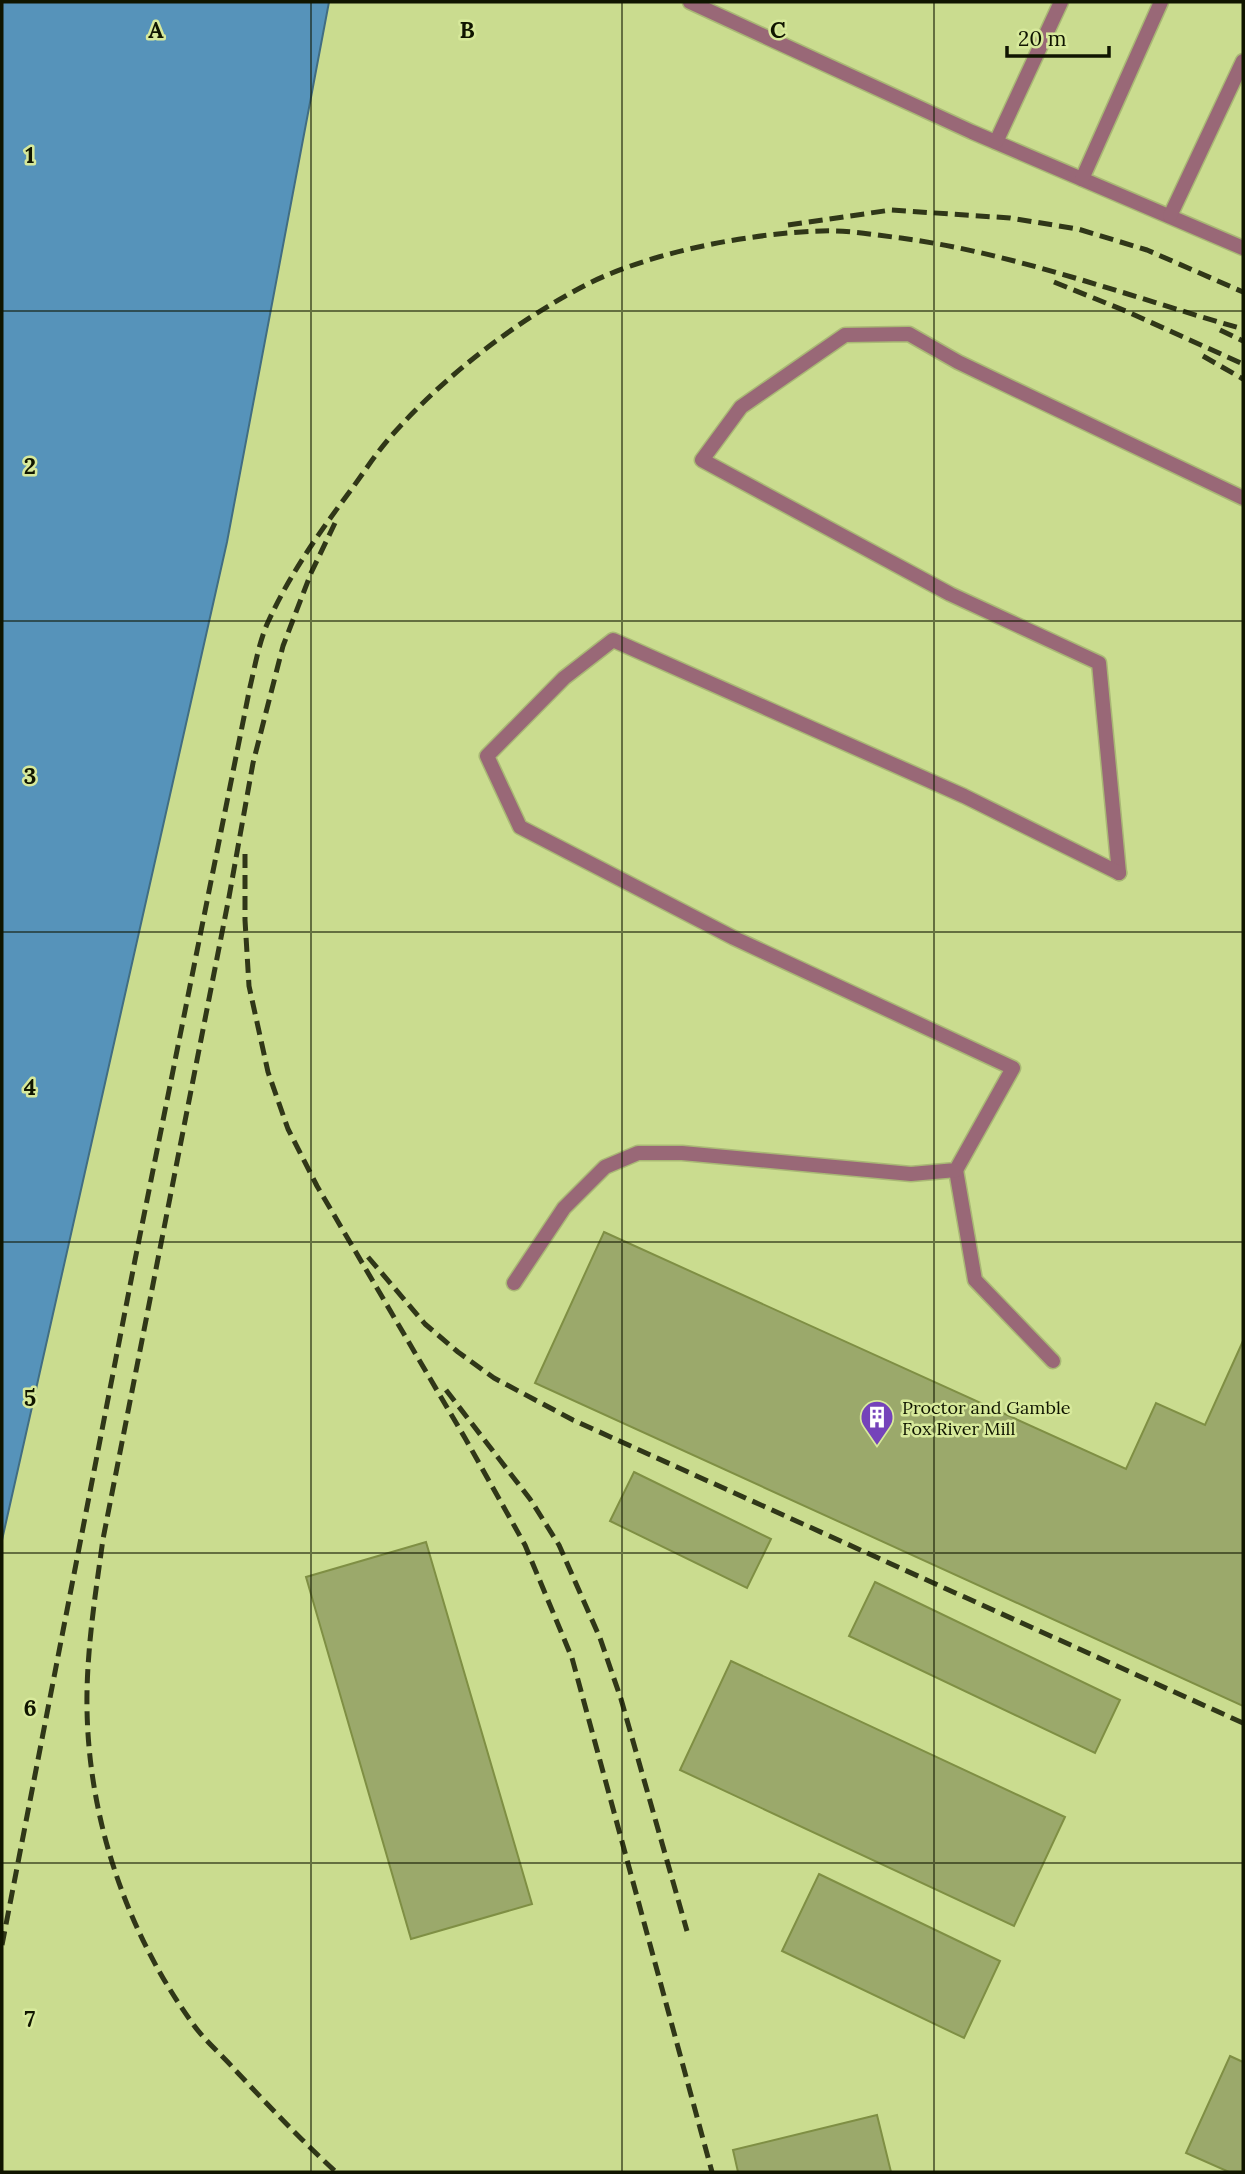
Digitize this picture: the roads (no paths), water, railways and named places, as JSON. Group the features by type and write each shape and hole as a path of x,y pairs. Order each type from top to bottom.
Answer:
{"lane":[{"path":"690,2 996,142 1243,248"},
{"path":"996,142 1061,2"},
{"path":"1082,179 1161,2"},
{"path":"1170,216 1243,61"},
{"path":"1053,1362 975,1280 956,1170 1013,1068 734,938 520,827 487,756 564,678 613,640 964,796 1119,873 1099,663 950,594 702,460 741,407 845,335 909,334 958,362 1243,498"},
{"path":"514,1283 564,1208 605,1167 638,1153 682,1153 911,1174 956,1170"}],"water":[{"path":"2,2 329,2 227,542 2,1540"}],"railway":[{"path":"788,225 891,210 1010,218 1078,229 1147,250 1243,292"},
{"path":"2,1945 135,1260 262,638 294,574 380,449 434,392 480,353 529,318 580,288 665,255 762,236 842,231 945,245 1031,265 1243,329"},
{"path":"1054,282 1243,364"},
{"path":"1220,330 1243,341"},
{"path":"1203,356 1243,379"},
{"path":"335,523 311,573 283,646 253,763 103,1539 87,1692 88,1736 101,1823 113,1866 147,1949 169,1987 208,2042 336,2172"},
{"path":"245,854 249,986 268,1072 288,1129 317,1186 525,1545 572,1658 712,2172"},
{"path":"368,1257 425,1324 494,1378 573,1420 1243,1723"},
{"path":"446,1390 530,1499 559,1545 600,1638 621,1699 687,1931"}],"place":[{"name":"Proctor and Gamble Fox River Mill","path":"877,1447"}]}
